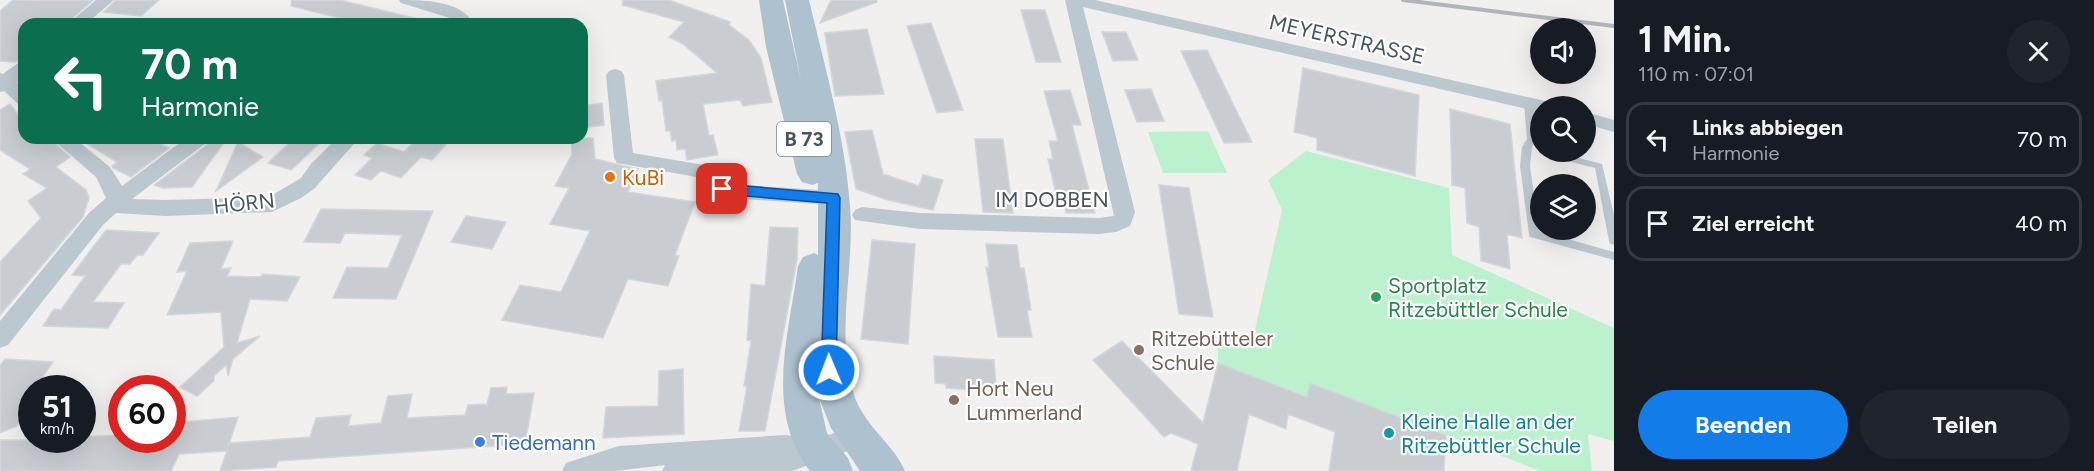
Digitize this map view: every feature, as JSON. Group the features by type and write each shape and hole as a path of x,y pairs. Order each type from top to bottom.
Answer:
{"main road":[{"name":"B 73","path":"771,0 779,47 803,135 825,198 816,239 804,339 801,400 809,436 825,461"},
{"name":"B 73","path":"796,0 825,136 829,370 839,407 856,437 886,471"}],"street":[{"path":"84,18 106,0"},
{"path":"407,0 455,18"},
{"name":"MEYERSTRASSE","path":"1073,0 1530,104"},
{"name":"IM DOBBEN","path":"862,215 920,221 1075,226 1109,226 1123,220 1125,212 1073,0"},
{"path":"18,71 2,82 18,95"},
{"path":"615,75 624,158 715,173 722,189 726,191 825,198"},
{"path":"1596,121 1614,126"},
{"path":"69,144 100,169 112,183 117,200"},
{"path":"0,338 96,219 117,200 191,144"},
{"name":"HÖRN","path":"117,200 120,206 165,208 272,204 308,183 343,144"},
{"path":"675,471 790,460 825,461 856,437"},
{"path":"575,471 619,458 785,447 825,461"}],"lane":[{"path":"1530,142 1527,147 1525,166 1534,234 1614,256"},
{"path":"1584,162 1599,166 1614,241"}],"green space":[{"path":"1208,131 1227,173 1163,173 1148,132"},
{"name":"Sportplatz Ritzebüttler Schule","path":"1306,151 1449,188 1452,255 1614,328 1614,441 1588,434 1592,471 1541,471 1446,435 1331,471 1329,470 1340,395 1310,384 1307,396 1218,363 1218,334 1252,343 1282,210 1268,180"}],"building":[{"path":"13,0 93,0 73,18 18,18 18,61 15,62 0,61 0,11"},
{"path":"116,0 159,0 141,16 104,12"},
{"path":"292,0 340,0 414,18 340,18 291,6"},
{"path":"623,0 669,0 730,22 729,25 749,40 761,58 772,102 743,106 740,100 703,104 709,136 713,135 718,155 687,160 685,149 677,150 676,140 672,141 670,131 666,131 662,100 659,101 656,81 717,73 683,44 669,37 684,22 622,5"},
{"path":"831,0 876,0 877,2 820,23"},
{"path":"1021,10 1045,10 1061,62 1036,62"},
{"path":"931,23 963,110 937,113 907,26"},
{"path":"867,29 884,94 835,96 825,33"},
{"path":"1102,32 1126,32 1138,60 1113,61"},
{"path":"1207,50 1252,142 1224,143 1181,51"},
{"path":"1303,68 1419,95 1415,176 1317,150 1317,138 1294,132"},
{"path":"1151,89 1164,121 1137,122 1125,90"},
{"path":"1070,90 1081,125 1072,125 1095,213 1066,213 1062,194 1056,194 1048,159 1053,159 1049,141 1058,141 1044,91"},
{"path":"602,103 604,125 588,127 588,105"},
{"path":"10,104 18,114 18,144 56,144 70,157 56,167 86,190 89,198 83,217 0,315 0,262 41,218 28,201 47,188 23,174 30,169 0,150 0,110"},
{"path":"1450,109 1510,124 1522,238 1507,234 1510,269 1481,261 1479,227 1467,223 1465,188 1452,185"},
{"path":"872,130 883,174 919,186 923,175 943,180 933,210 888,200 856,189 845,132"},
{"path":"588,138 593,138 595,159 638,169 628,192 695,202 675,255 679,256 668,286 628,279 603,338 502,320 520,285 561,292 590,231 550,224 569,188 555,186 572,154 571,144 588,144"},
{"path":"975,139 1003,139 1013,213 983,212"},
{"path":"88,144 161,144 169,148 131,177 113,168 112,166 117,162"},
{"path":"223,144 192,187 163,188 154,185 207,145"},
{"path":"237,144 241,144 263,157 216,191"},
{"path":"289,144 319,144 291,170 268,163"},
{"path":"376,144 404,152 412,144 447,144 432,160 421,157 401,178 381,171 371,180 355,175 372,158 364,155"},
{"path":"1159,185 1189,188 1213,317 1179,314"},
{"path":"321,209 433,211 396,299 333,298 347,267 388,268 402,235 345,233 340,243 304,242"},
{"path":"466,216 506,222 492,249 451,242"},
{"path":"770,227 798,228 797,260 765,431 739,431 747,386 744,386 751,341 747,340 751,284 765,286"},
{"path":"106,230 159,233 143,255 137,255 130,264 121,264 93,302 124,303 108,328 43,326 54,309 61,310 85,276 72,275"},
{"path":"872,240 915,244 908,344 861,339"},
{"path":"233,241 221,269 231,268 227,276 260,277 263,274 300,277 287,301 250,299 237,343 260,336 233,359 228,376 226,365 214,376 214,381 197,396 186,390 186,382 224,347 221,312 167,315 187,271 177,272 190,243"},
{"path":"986,244 1017,245 1020,268 1024,268 1031,310 1027,310 1032,337 998,337 986,267 989,268"},
{"path":"1122,341 1203,423 1218,363 1307,397 1310,383 1446,435 1444,471 1329,471 1335,432 1288,414 1286,429 1249,414 1237,471 1191,471 1198,444 1171,433 1164,437 1093,360"},
{"path":"934,356 994,360 996,387 973,385 973,390 946,388 946,384 935,383"},
{"path":"5,359 53,362 44,375 18,375 18,425 0,433 0,366"},
{"path":"683,369 684,434 603,438 606,407 658,406 659,371"},
{"path":"507,387 506,394 534,393 525,444 278,461 276,467 220,471 227,451 179,454 171,471 0,471 0,440 18,440 18,453 96,453 96,436 108,436 108,453 186,453 186,422 238,417 229,443 310,437 316,418 351,415 348,426 381,423 388,396 412,394 407,418 465,415 468,405 487,404 491,388"}],"railway":[{"path":"1403,0 1614,26"}],"place":[{"name":"KuBi","path":"610,177"},
{"name":"Sportplatz Ritzebüttler Schule","path":"1376,297"},
{"name":"Ritzebütteler Schule","path":"1139,350"},
{"name":"Hort Neu Lummerland","path":"954,400"},
{"name":"Kleine Halle an der Ritzebüttler Schule","path":"1389,433"},
{"name":"Tiedemann","path":"480,442"}],"route":[{"path":"722,189 834,198 828,336 829,370"}]}
